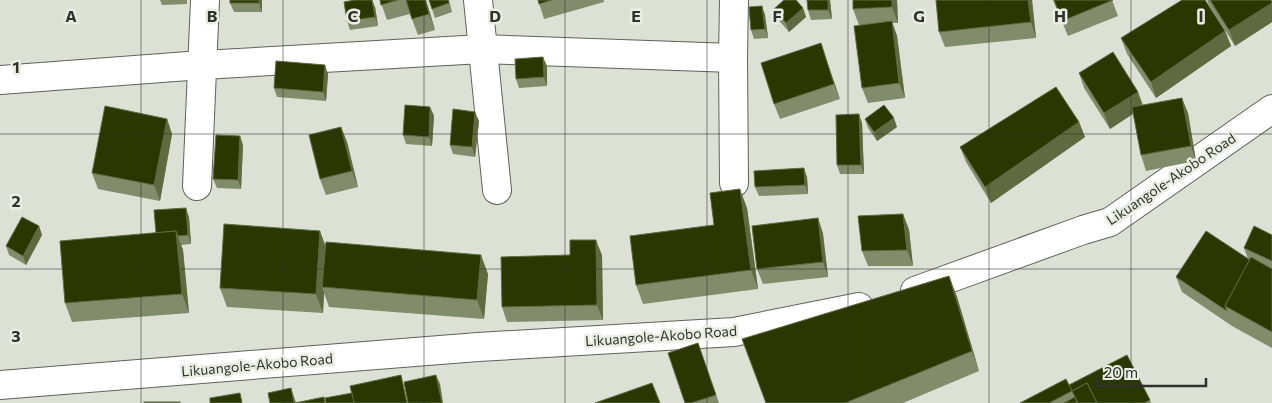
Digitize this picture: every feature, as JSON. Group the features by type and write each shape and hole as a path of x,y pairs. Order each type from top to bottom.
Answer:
{"street":[{"path":"197,186 205,0"},
{"path":"478,0 497,190"},
{"path":"734,0 734,183"},
{"path":"0,80 202,65 482,49 733,58"},
{"name":"Likuangole-Akobo Road","path":"0,385 478,347 734,332 883,302 1110,222 1272,109"}],"building":[{"path":"230,0 259,0 259,3 230,3"},
{"path":"372,0 375,17 347,21 344,2"},
{"path":"380,0 398,0 381,5"},
{"path":"406,0 425,0 429,14 412,19"},
{"path":"429,0 448,0 449,3 432,9"},
{"path":"538,0 552,0 539,4"},
{"path":"784,0 796,0 803,8 786,23 774,9"},
{"path":"807,0 828,0 828,10 808,10"},
{"path":"853,0 892,0 892,7 853,9"},
{"path":"936,0 1028,0 1031,22 939,32"},
{"path":"1054,0 1113,0 1062,21"},
{"path":"1182,0 1205,0 1225,31 1151,82 1121,38"},
{"path":"1210,0 1271,0 1272,3 1229,30"},
{"path":"762,6 765,29 751,30 749,7"},
{"path":"892,21 899,83 862,88 854,26"},
{"path":"821,43 834,84 774,104 761,63"},
{"path":"1113,52 1138,92 1104,113 1079,73"},
{"path":"543,57 544,77 516,79 515,59"},
{"path":"276,61 325,65 323,92 274,88"},
{"path":"1056,87 1079,122 985,187 960,147"},
{"path":"1182,98 1191,146 1141,155 1132,107"},
{"path":"405,105 430,107 429,137 403,135"},
{"path":"884,105 894,118 874,132 865,119"},
{"path":"105,106 167,119 154,185 92,173"},
{"path":"453,109 475,112 472,147 450,145"},
{"path":"859,114 861,165 837,165 836,115"},
{"path":"341,127 352,171 320,179 309,135"},
{"path":"216,135 240,136 238,180 213,179"},
{"path":"804,168 805,185 755,187 754,171"},
{"path":"740,189 751,270 636,285 630,236 714,225 710,193"},
{"path":"186,208 188,235 178,236 176,231 156,233 154,210"},
{"path":"903,214 907,250 862,251 858,216"},
{"path":"22,217 39,226 23,256 6,246"},
{"path":"818,218 823,262 757,269 752,226"},
{"path":"224,224 320,231 316,294 220,288"},
{"path":"1254,226 1272,235 1272,261 1244,248"},
{"path":"176,231 182,294 65,303 60,241"},
{"path":"1206,231 1250,260 1225,306 1227,311 1176,277"},
{"path":"570,240 596,240 597,305 502,307 501,257 570,255"},
{"path":"326,242 481,255 477,300 322,287"},
{"path":"1251,257 1272,269 1272,332 1225,306"},
{"path":"949,276 972,351 845,403 766,403 742,339"},
{"path":"698,343 716,395 685,403 668,353"},
{"path":"1127,355 1150,400 1144,403 1097,403 1087,383 1072,391 1069,385"},
{"path":"401,375 407,403 354,403 350,386"},
{"path":"436,375 442,403 408,403 404,382"},
{"path":"1066,379 1072,391 1049,403 1020,403"},
{"path":"652,383 660,403 595,403"},
{"path":"1087,383 1097,403 1078,403 1072,391"},
{"path":"291,388 294,403 270,403 268,393"},
{"path":"240,393 242,403 210,403 210,398"},
{"path":"352,393 354,403 326,403 325,398"},
{"path":"324,397 325,403 295,403"},
{"path":"1075,397 1077,403 1064,403"},
{"path":"180,402 180,403 144,403"}]}
